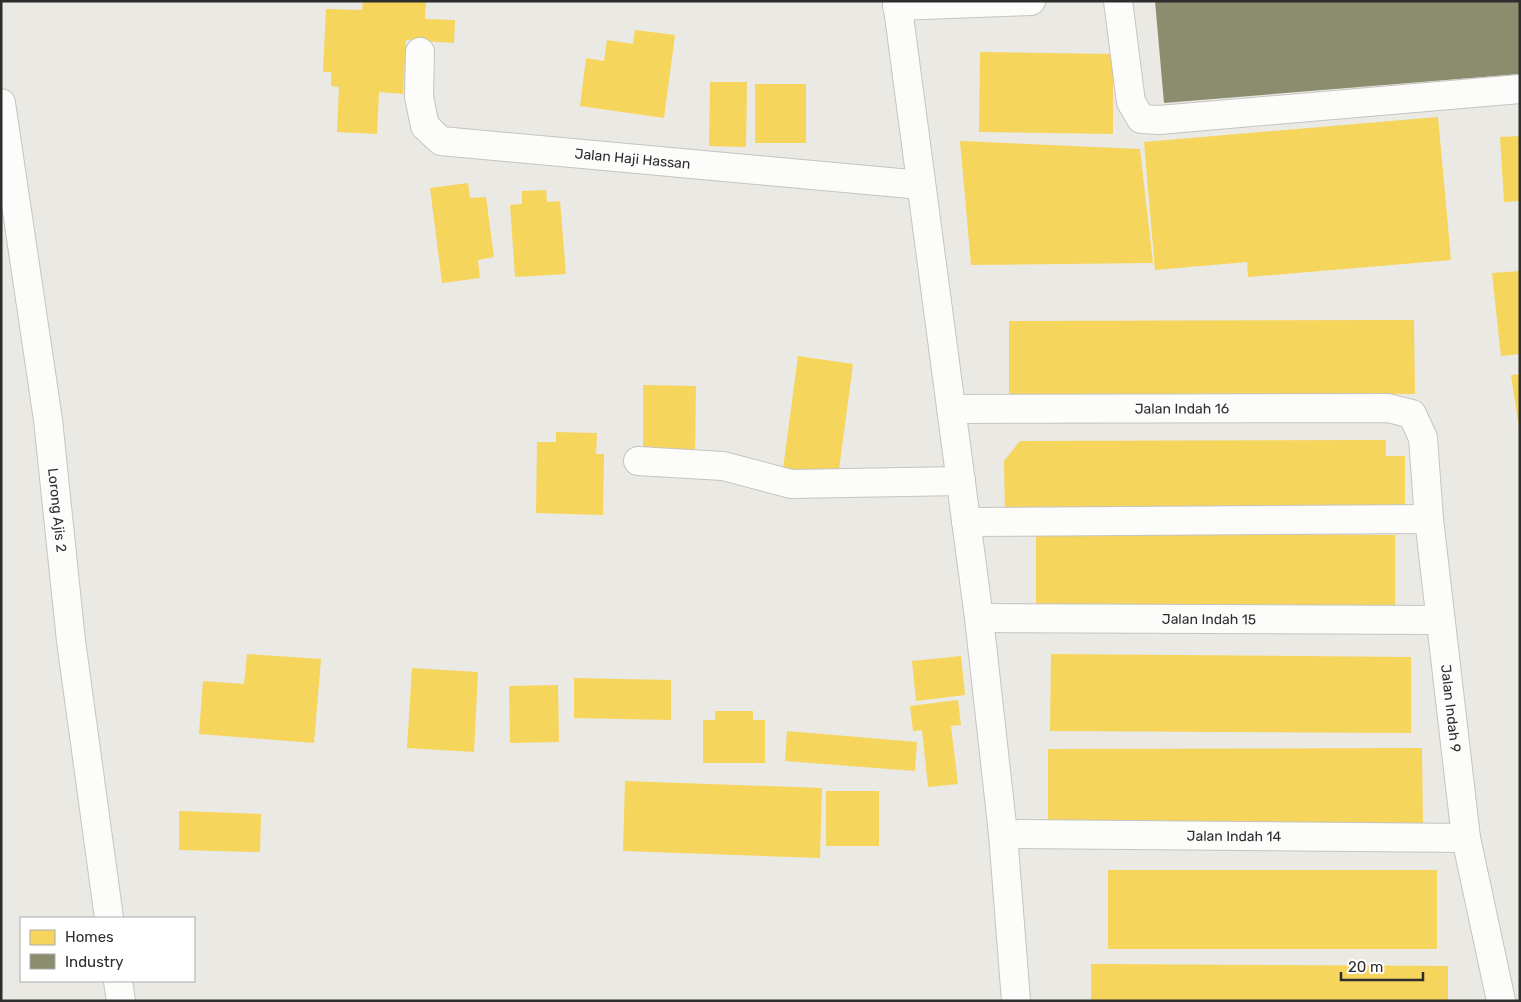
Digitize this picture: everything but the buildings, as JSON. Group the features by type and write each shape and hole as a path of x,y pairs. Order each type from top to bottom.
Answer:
{"street":[{"path":"1016,1001 1003,834 979,618 897,4 1031,1"},
{"path":"1118,1 1131,102 1141,119 1159,120 1520,89"},
{"name":"Jalan Haji Hassan","path":"420,52 419,97 424,126 441,141 921,185"},
{"name":"Lorong Ajis 2","path":"1,103 8,196 48,420 71,641 109,917"},
{"name":"Jalan Indah 16","path":"951,409 1388,408 1412,414"},
{"name":"Jalan Indah 9","path":"1412,414 1423,438 1429,519 1466,838 1501,1001"},
{"path":"638,461 724,466 791,484 961,481"},
{"path":"966,522 1429,519"},
{"name":"Jalan Indah 15","path":"979,618 1440,620"},
{"name":"Jalan Indah 14","path":"1003,834 1466,838"},
{"path":"118,982 121,1001"}]}
